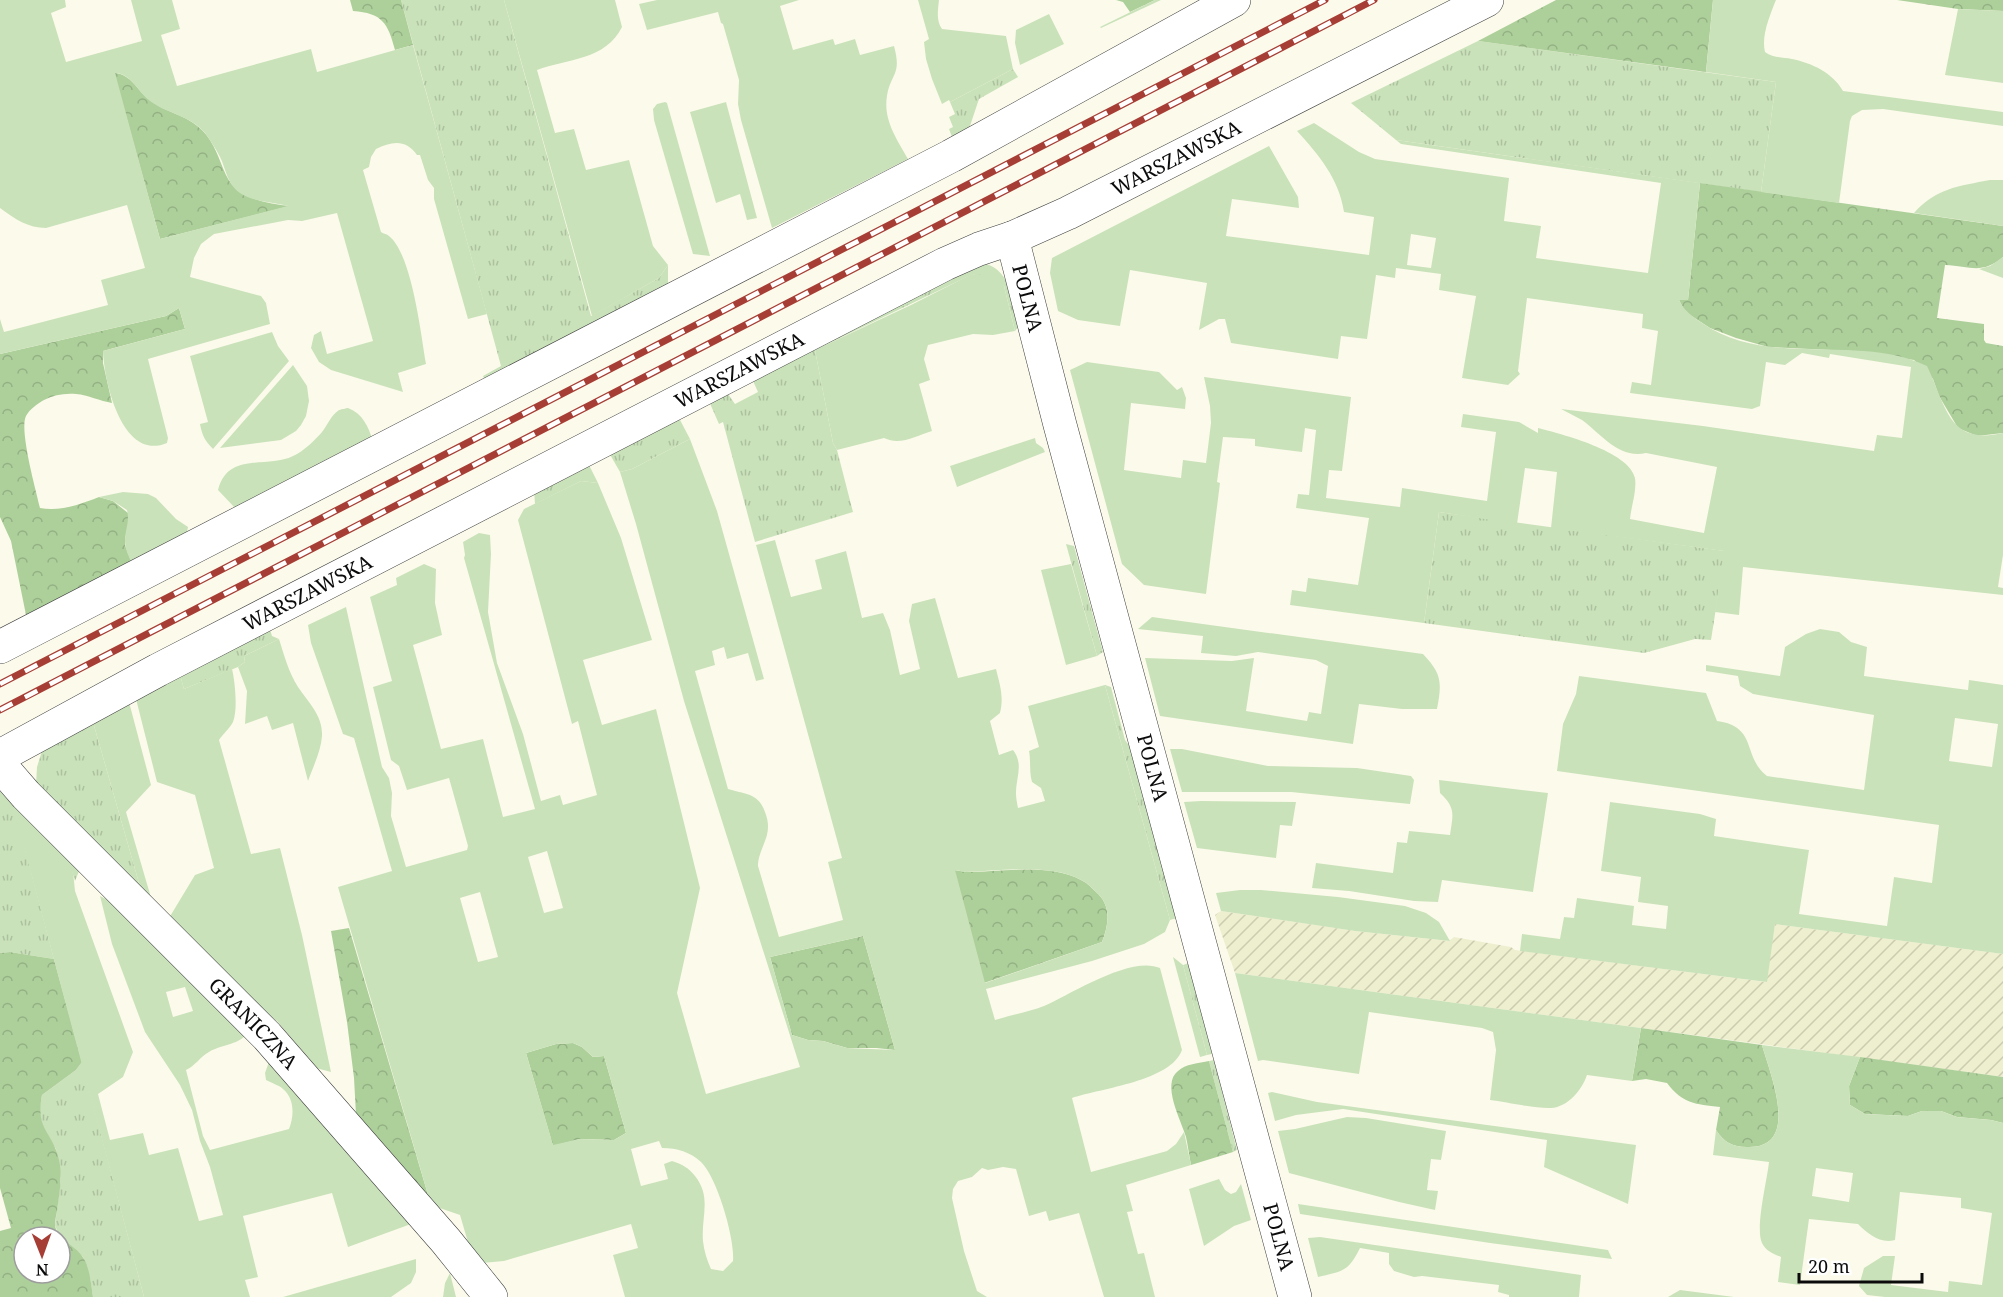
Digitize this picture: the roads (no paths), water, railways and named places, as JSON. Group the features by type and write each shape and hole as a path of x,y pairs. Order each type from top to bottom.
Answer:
{"street":[{"path":"0,647 963,149 1234,0"},
{"name":"WARSZAWSKA","path":"0,756 179,659 945,264 1012,238 1079,208 1487,0"},
{"name":"POLNA","path":"1012,238 1295,1297"},
{"name":"GRANICZNA","path":"0,765 34,804 267,1036 446,1241 491,1297"}],"railway":[{"path":"0,684 1325,0"},
{"path":"0,710 1374,0"}]}
